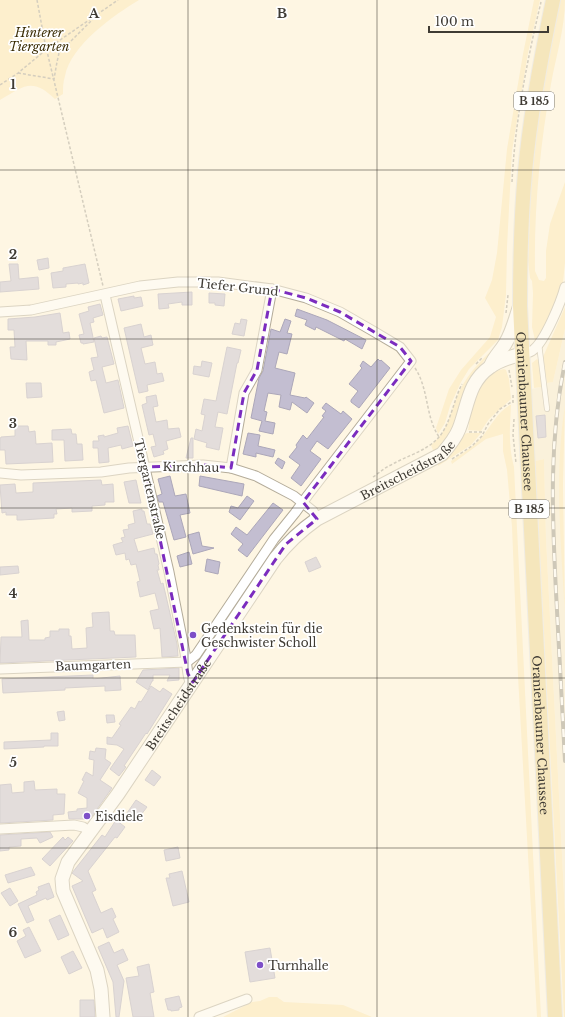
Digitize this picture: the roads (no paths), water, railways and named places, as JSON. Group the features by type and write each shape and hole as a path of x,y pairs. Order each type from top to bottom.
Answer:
{"main road":[{"name":"Oranienbaumer Chaussee","path":"554,0 545,38 533,105 525,171 520,251 520,306 521,354 556,1017"}],"street":[{"name":"Tiefer Grund","path":"0,312 31,310 140,286 178,282 218,282 272,290 306,298 340,312 400,347 411,361"},
{"path":"521,354 533,350 538,344 557,310 565,287"},
{"path":"231,468 244,393 257,370 272,290"},
{"name":"Tiergartenstraße","path":"105,294 169,572 187,662 188,674 193,682"},
{"name":"Breitscheidstraße","path":"103,1017 100,979 65,898 62,885 63,873 68,862 122,788 282,549 300,531 318,519 434,458 448,448 460,428 471,390 487,361 494,357 504,346 520,306"},
{"name":"Breitscheidstraße","path":"487,361 521,354"},
{"name":"Breitscheidstraße","path":"187,662 196,655 274,540 411,361"},
{"name":"Kirchhau","path":"0,473 21,475 102,472 129,468 203,465 231,468 256,476 303,502 313,511 318,519"},
{"name":"Baumgarten","path":"0,669 187,662"},
{"path":"0,829 74,825 83,827 90,832"},
{"path":"199,1017 247,999"}],"lane":[{"path":"538,344 547,409"}],"railway":[{"path":"565,362 556,419 553,476 555,563 565,761"}],"place":[{"name":"Gedenkstein für die Geschwister Scholl","path":"193,635"},
{"name":"Eisdiele","path":"87,816"},
{"name":"Turnhalle","path":"260,965"}],"park label":[{"name":"Hinterer Tiergarten","path":"39,39"}]}
